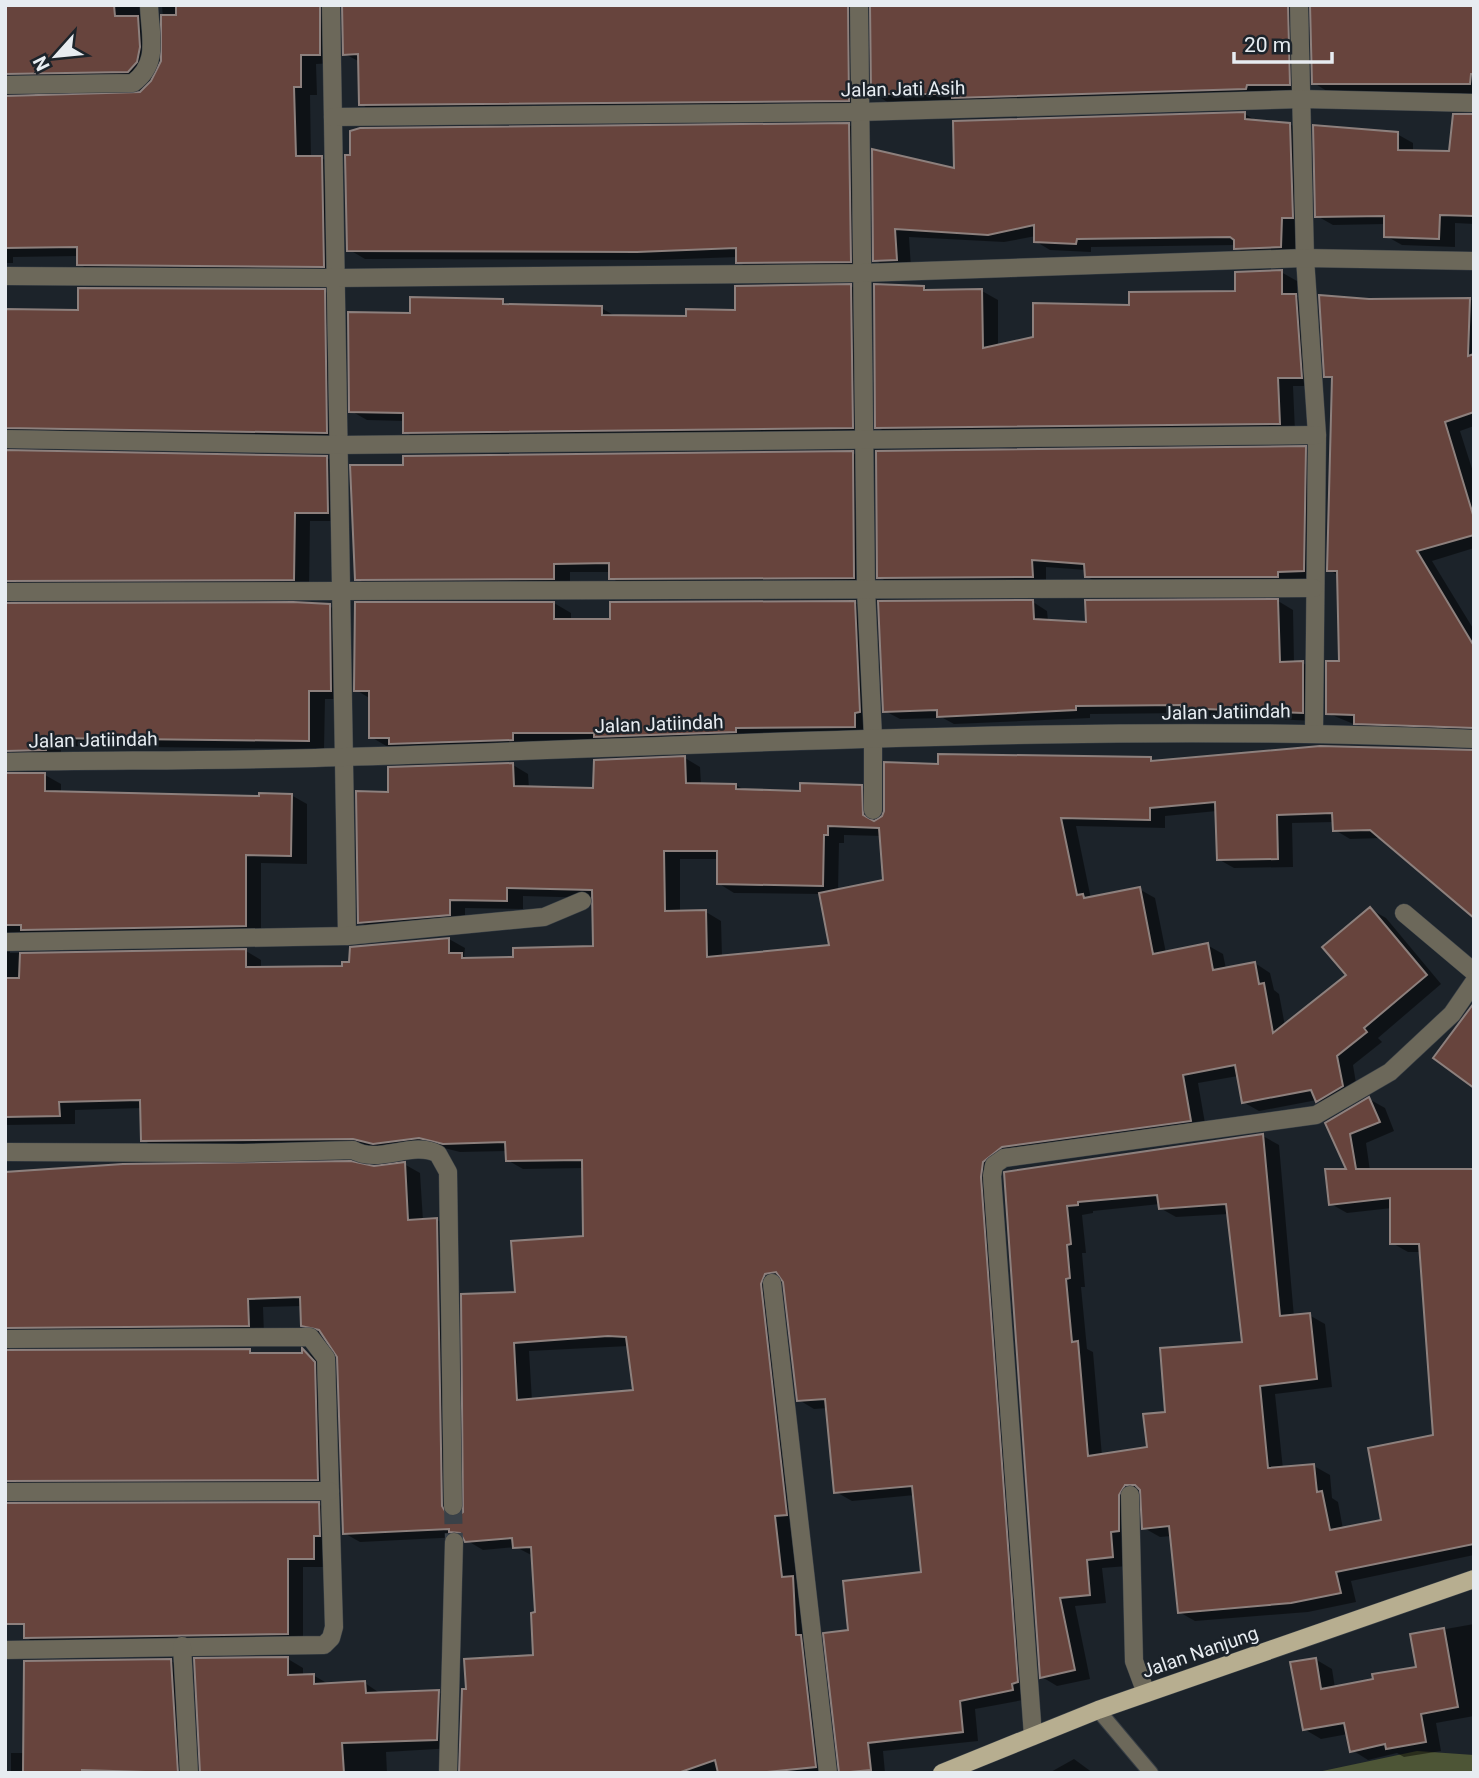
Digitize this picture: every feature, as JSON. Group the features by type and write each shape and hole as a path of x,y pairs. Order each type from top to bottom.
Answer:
{"main road":[{"name":"Jalan Nanjung","path":"942,1773 966,1768 1033,1736 1098,1710 1474,1579"}],"street":[{"path":"5,85 133,83 146,74 152,57 149,5"},
{"path":"331,5 347,936"},
{"path":"859,5 866,590 873,737 873,810"},
{"path":"1299,5 1305,258 1317,435 1314,732"},
{"name":"Jalan Jati Asih","path":"333,117 860,112 1302,99 1474,103"},
{"path":"5,276 336,278 862,273 1305,258 1474,261"},
{"path":"5,439 338,445 1317,435"},
{"path":"5,592 1314,588"},
{"name":"Jalan Jatiindah","path":"5,762 342,758 873,737 1314,732 1474,739"},
{"path":"5,942 347,936 544,917 582,901"},
{"path":"1404,913 1474,972"},
{"path":"1033,1736 992,1177 994,1165 1004,1158 1317,1115 1390,1072 1452,1014 1474,982"},
{"path":"5,1152 243,1153 353,1150 360,1154 374,1154 425,1150 438,1154 448,1172 453,1506"},
{"path":"772,1283 828,1773"},
{"path":"5,1339 310,1337 326,1358 334,1627 331,1638 324,1645 5,1650"},
{"path":"5,1492 330,1491"},
{"path":"1130,1495 1134,1661 1146,1693"},
{"path":"448,1773 454,1542"},
{"path":"182,1646 189,1773"}],"lane":[{"path":"1098,1710 1151,1773"}],"green space":[{"path":"1417,1751 1474,1755 1474,1773 1313,1773"}],"building":[{"path":"5,5 114,5 115,16 138,16 140,47 137,62 128,72 5,74"},
{"path":"176,5 320,5 320,55 301,55 301,87 294,87 296,156 322,156 324,267 77,265 77,247 5,248 5,96 140,92 151,81 161,61 161,15 176,15"},
{"path":"342,5 848,5 849,101 359,105 358,54 343,55"},
{"path":"870,5 1288,5 1290,85 1247,85 1246,89 952,98 952,94 871,94"},
{"path":"1310,5 1474,5 1474,74 1471,74 1470,84 1312,84"},
{"path":"1245,112 1245,119 1290,123 1293,218 1282,218 1281,247 1234,249 1234,240 1230,237 1077,239 1076,244 1034,242 1034,225 988,235 895,229 897,260 873,261 872,149 954,168 953,121"},
{"path":"1453,114 1474,114 1474,216 1440,215 1439,239 1384,237 1384,216 1315,217 1313,125 1398,132 1398,150 1449,151"},
{"path":"849,123 851,262 736,263 736,248 637,252 347,251 345,155 350,155 350,131 360,128"},
{"path":"1282,270 1282,294 1296,294 1302,378 1278,378 1280,424 875,428 874,284 924,286 924,290 982,289 983,348 1033,337 1033,303 1129,305 1129,292 1235,291 1235,272"},
{"path":"851,284 853,428 403,433 403,413 349,412 348,312 410,313 410,297 503,299 503,304 602,306 602,315 686,316 686,309 735,310 735,286"},
{"path":"78,288 325,289 327,433 5,428 5,309 78,310"},
{"path":"1319,295 1369,299 1470,298 1468,356 1474,354 1474,412 1445,422 1474,518 1474,535 1417,551 1474,646 1474,728 1354,724 1354,715 1326,714 1326,661 1339,661 1337,571 1327,571 1332,377 1324,377"},
{"path":"1306,446 1304,571 1278,572 1278,577 1085,577 1084,564 1032,560 1033,577 877,578 876,451"},
{"path":"5,450 327,456 328,513 295,513 294,580 5,581"},
{"path":"853,451 854,578 609,579 609,563 554,564 554,579 355,580 350,465 403,465 403,456"},
{"path":"1278,599 1280,662 1303,661 1303,713 1181,708 1181,705 1076,706 1076,710 937,717 937,710 883,712 878,601 1033,600 1034,619 1086,622 1085,600"},
{"path":"855,601 860,712 855,713 855,727 736,728 736,732 594,737 594,733 513,733 513,740 389,744 389,738 369,738 369,691 354,691 355,602 554,602 554,619 610,619 610,602"},
{"path":"5,603 330,604 331,691 309,691 309,741 46,738 46,750 6,751"},
{"path":"1320,746 1474,750 1474,918 1370,830 1333,831 1332,813 1277,815 1278,859 1217,860 1215,802 1150,808 1150,820 1061,818 1077,895 1083,894 1084,898 1140,887 1153,954 1208,943 1213,970 1255,962 1259,984 1264,983 1273,1033 1346,975 1322,947 1370,907 1427,975 1364,1028 1367,1032 1337,1056 1343,1086 1316,1102 1311,1090 1242,1103 1235,1065 1183,1075 1191,1121 1002,1147 983,1162 981,1177 1018,1682 1012,1684 1013,1690 960,1701 963,1732 868,1743 871,1770 839,1773 823,1633 848,1630 843,1581 921,1572 912,1486 834,1493 825,1399 797,1401 783,1282 776,1272 765,1274 761,1284 787,1515 775,1516 782,1577 793,1576 796,1635 801,1635 816,1767 758,1773 718,1773 715,1760 678,1773 459,1773 462,1689 466,1689 464,1659 533,1655 531,1613 535,1612 531,1547 513,1548 512,1538 465,1542 460,1533 449,1532 449,1529 343,1534 337,1357 319,1330 301,1326 300,1297 248,1299 249,1326 5,1328 5,1172 123,1164 351,1161 374,1166 405,1162 408,1220 437,1218 442,1506 448,1516 458,1516 463,1512 461,1294 515,1292 511,1241 583,1236 582,1160 506,1161 505,1142 443,1144 419,1138 373,1144 353,1139 141,1141 140,1100 59,1102 60,1116 5,1117 5,978 19,978 20,953 246,949 246,967 342,966 342,962 349,962 350,947 449,938 449,953 462,953 462,958 513,957 513,948 593,946 592,890 507,888 507,901 450,900 450,915 358,923 356,791 388,792 388,767 513,763 514,786 593,788 594,760 685,756 686,783 736,784 736,789 800,791 800,783 862,785 863,815 874,821 882,816 884,811 884,762 938,764 938,754 1151,757 1151,761","holes":["828,826 879,828 883,880 819,893 829,945 707,957 706,910 665,911 664,851 717,851 717,884 823,886 824,835 828,835","626,1337 633,1390 517,1400 514,1343"]},
{"path":"6,773 45,773 45,791 259,796 259,793 292,794 291,856 246,855 246,926 21,930 21,925 5,925"},
{"path":"1474,1003 1474,1088 1433,1058"},
{"path":"1369,1097 1380,1122 1350,1134 1356,1169 1474,1169 1474,1544 1336,1572 1341,1593 1291,1603 1178,1613 1169,1526 1142,1529 1140,1490 1135,1485 1125,1485 1119,1495 1119,1531 1111,1532 1113,1557 1087,1560 1090,1595 1060,1598 1075,1670 1040,1678 1004,1172 1263,1134 1280,1316 1310,1313 1317,1379 1260,1386 1268,1468 1314,1464 1317,1492 1322,1491 1330,1530 1381,1520 1368,1448 1433,1435 1419,1244 1390,1244 1390,1198 1329,1205 1325,1169 1346,1169 1325,1123","holes":["1157,1195 1159,1209 1226,1204 1242,1342 1160,1348 1165,1412 1143,1414 1147,1447 1088,1456 1078,1341 1072,1342 1066,1279 1070,1278 1067,1245 1071,1244 1067,1206 1078,1205 1078,1202"]},
{"path":"302,1348 315,1362 318,1480 5,1481 5,1350 250,1349 250,1353 302,1353"},
{"path":"319,1502 320,1536 314,1536 314,1559 288,1559 288,1634 24,1638 24,1624 5,1624 5,1503"},
{"path":"1444,1628 1458,1707 1421,1714 1426,1742 1386,1749 1385,1744 1350,1752 1344,1723 1303,1730 1290,1662 1316,1658 1321,1689 1373,1679 1372,1674 1416,1667 1410,1634"},
{"path":"288,1657 288,1675 314,1674 314,1684 365,1681 366,1693 439,1690 437,1740 342,1743 344,1773 200,1773 194,1658"},
{"path":"171,1659 178,1773 82,1770 82,1773 23,1773 24,1661"}],"tunnel":[{"path":"453,1506 454,1542"}]}
